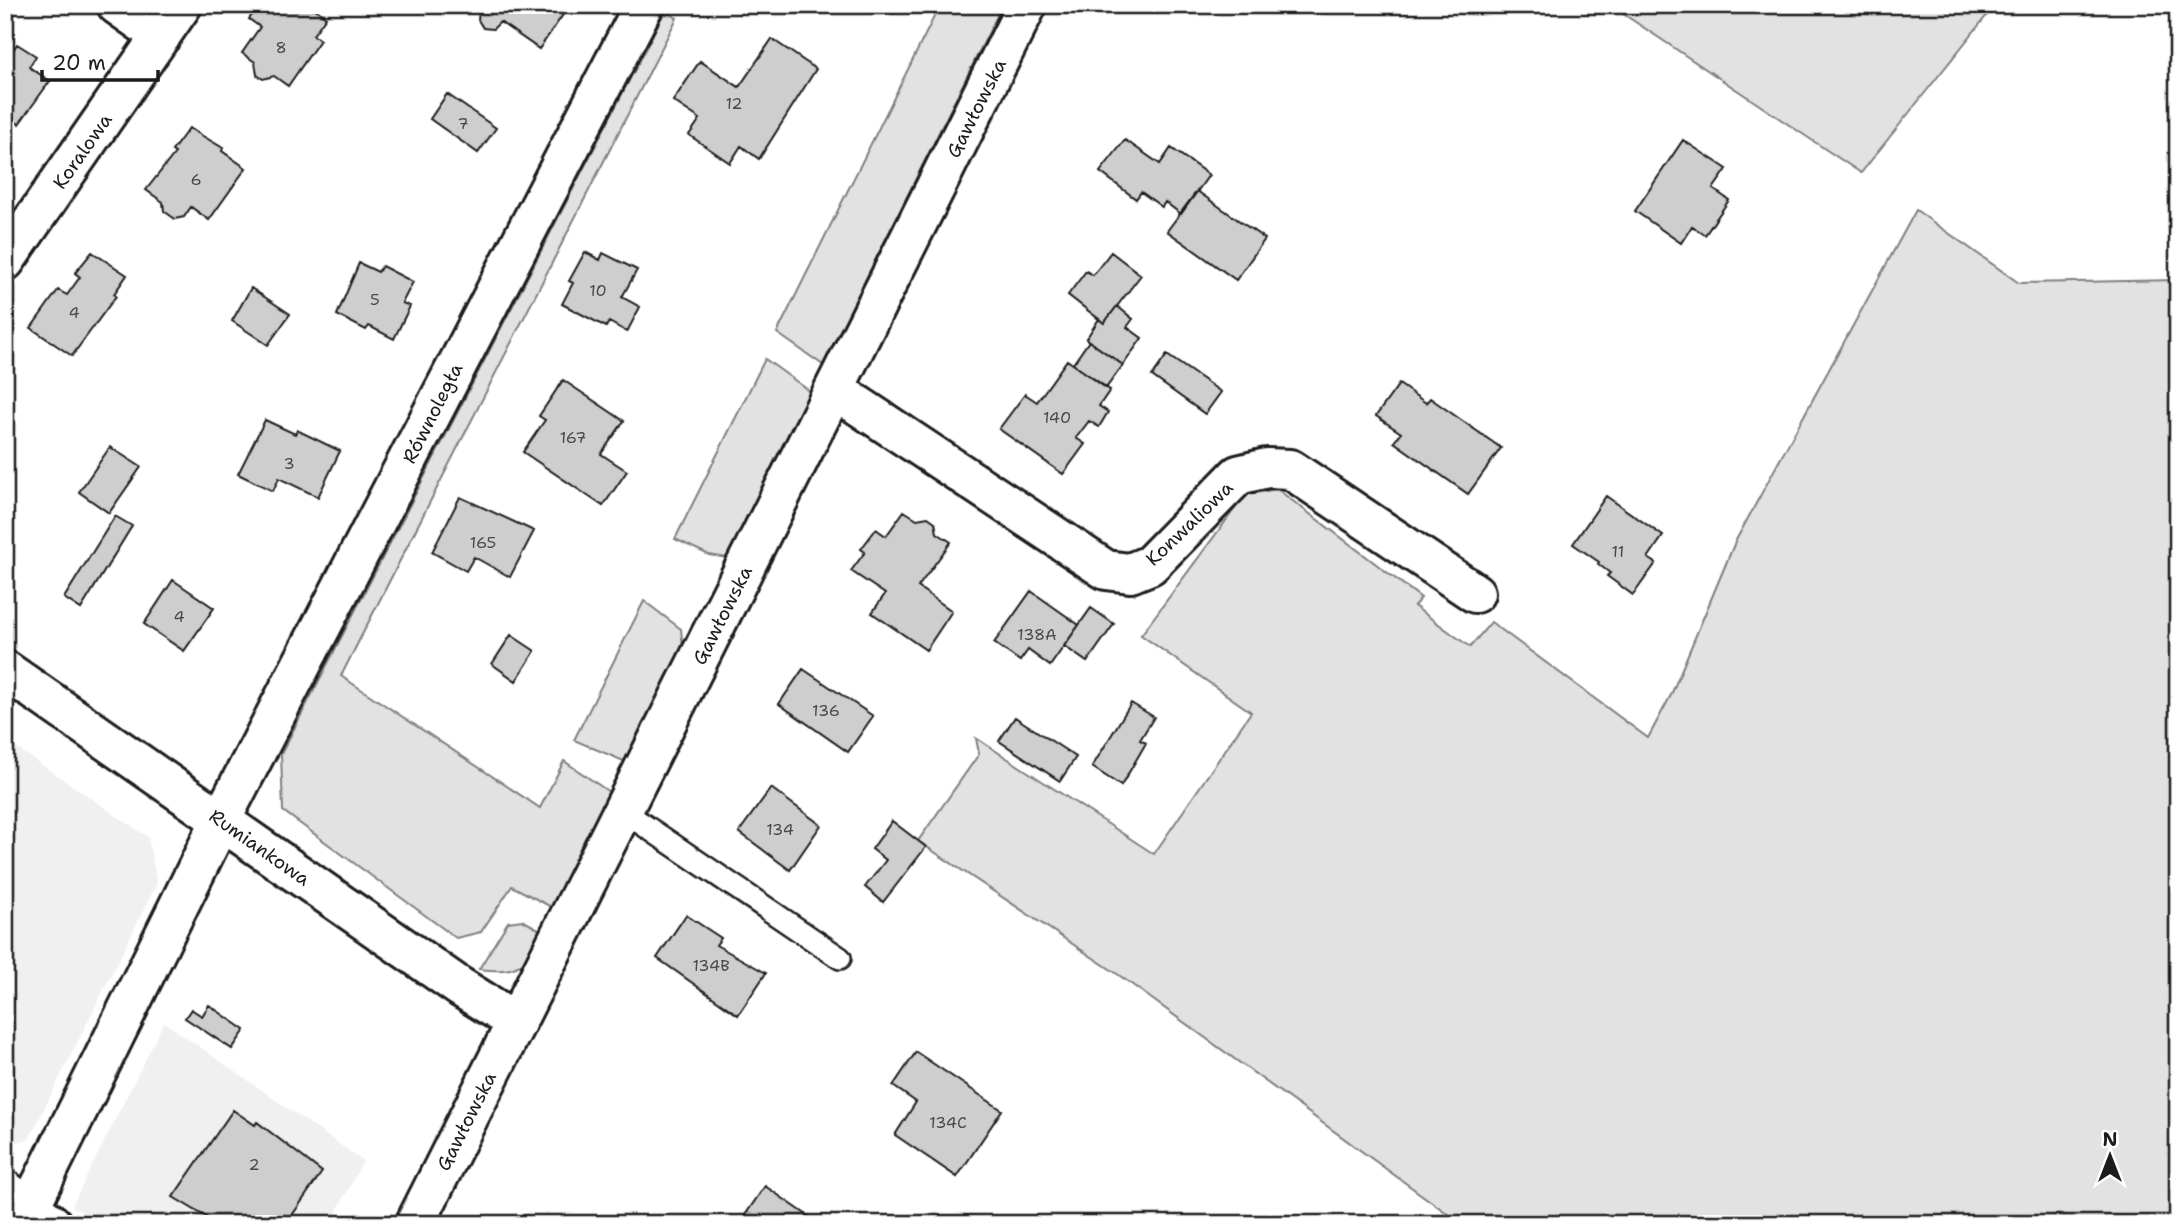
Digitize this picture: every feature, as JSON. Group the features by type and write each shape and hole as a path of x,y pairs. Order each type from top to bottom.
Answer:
{"street":[{"path":"117,5 171,20"},
{"name":"Równoległa","path":"29,1207 221,820 644,5"},
{"name":"Gawłowska","path":"415,1224 1027,5"},
{"name":"Koralowa","path":"5,261 171,20"},
{"name":"Konwaliowa","path":"835,390 1106,570 1130,573 1150,565 1238,475 1267,468 1290,469 1475,593"},
{"name":"Rumiankowa","path":"5,670 460,987 516,1022"}],"lane":[{"path":"623,811 839,958"}],"shaded area":[{"path":"937,5 997,5 997,16 823,365 777,333 938,9"},
{"path":"1610,5 1995,5 1861,173"},
{"path":"665,11 677,18 341,676 540,808 564,761 612,794 557,910 512,886 481,932 456,938 283,811 281,754"},
{"path":"1916,210 2019,283 2178,280 2178,1224 1462,1224 1116,973 918,841 979,754 976,738 1154,854 1251,712 1141,635 1245,495 1277,489 1421,598 1414,606 1470,647 1491,622 1648,738 1671,695 1735,542"},
{"path":"765,359 811,392 727,558 709,555 675,539"},
{"path":"644,601 681,629 684,657 626,762 574,740"},
{"path":"5,740 148,837 157,883 29,1139 5,1145"},
{"path":"522,920 544,932 526,960 503,970 479,969 508,922"},
{"path":"164,1022 363,1161 330,1224 98,1224 72,1206"}],"building":[{"path":"260,5 310,5 326,17 313,35 320,40 288,86 274,76 263,79 257,75 255,62 242,53 260,27 249,19"},
{"path":"487,5 569,6 539,49 500,22 493,29 483,28 478,20 479,11"},
{"path":"772,39 816,69 759,159 741,146 730,163 689,135 700,119 673,101 700,61 739,87"},
{"path":"17,44 36,56 29,67 50,81 19,124 5,115 5,62"},
{"path":"447,94 496,128 478,153 430,119"},
{"path":"189,128 223,148 222,151 246,168 209,220 191,207 184,217 175,219 164,211 163,202 146,190 175,153 172,151"},
{"path":"1125,140 1160,164 1171,148 1209,175 1181,214 1165,202 1162,207 1141,192 1136,199 1100,172"},
{"path":"1683,140 1727,169 1713,189 1729,200 1705,235 1692,226 1681,243 1635,211"},
{"path":"1197,191 1265,239 1236,280 1167,231"},
{"path":"92,252 127,275 114,294 116,296 72,356 31,328 58,290 67,295 80,277 75,273"},
{"path":"585,252 600,260 603,253 637,270 622,297 640,307 627,332 609,322 606,327 562,304 573,283 569,281"},
{"path":"1111,252 1141,275 1104,323 1068,295 1086,271 1093,275"},
{"path":"359,263 378,272 382,266 413,282 402,303 410,306 394,339 369,326 366,330 337,315"},
{"path":"251,288 290,314 268,345 232,321"},
{"path":"1117,306 1133,319 1127,327 1142,338 1123,365 1086,339 1099,319 1104,323"},
{"path":"1089,341 1123,365 1106,388 1073,364"},
{"path":"1167,355 1221,392 1205,414 1152,376"},
{"path":"1067,360 1110,390 1099,406 1108,412 1099,427 1089,421 1076,438 1085,444 1063,474 999,429 1025,394 1037,402"},
{"path":"563,380 624,421 601,454 627,471 603,506 523,452 545,420 539,416"},
{"path":"1399,384 1426,403 1430,398 1501,448 1468,494 1394,442 1401,433 1376,416"},
{"path":"265,420 295,434 297,430 340,451 318,497 279,478 273,491 238,474"},
{"path":"110,447 141,467 109,513 79,492"},
{"path":"1606,496 1663,536 1648,558 1656,563 1633,595 1607,576 1610,573 1598,564 1599,562 1573,544"},
{"path":"460,497 534,531 510,577 474,557 466,571 432,552"},
{"path":"904,511 917,519 928,517 935,522 937,533 951,542 918,587 952,611 926,650 872,613 885,594 851,571 865,552 861,549 876,529 886,536"},
{"path":"115,516 132,526 81,609 64,598"},
{"path":"173,580 214,608 184,651 144,624"},
{"path":"1031,591 1079,625 1050,666 1028,650 1020,661 994,643"},
{"path":"1091,608 1114,624 1087,662 1064,646"},
{"path":"511,635 535,651 516,681 492,664"},
{"path":"803,669 873,716 848,752 779,704"},
{"path":"1131,703 1154,717 1140,740 1146,743 1121,786 1092,767"},
{"path":"1015,717 1076,757 1060,781 999,741"},
{"path":"771,788 821,825 790,870 739,832"},
{"path":"892,821 926,847 883,902 865,887 886,860 872,849"},
{"path":"686,915 721,938 716,945 766,973 738,1015 657,958"},
{"path":"209,1005 245,1030 232,1049 185,1018 191,1009 202,1016"},
{"path":"916,1052 1002,1110 957,1177 895,1135 916,1102 893,1086"},
{"path":"233,1110 255,1125 257,1122 322,1172 286,1224 218,1224 173,1197"},
{"path":"765,1186 820,1224 739,1224"}]}
